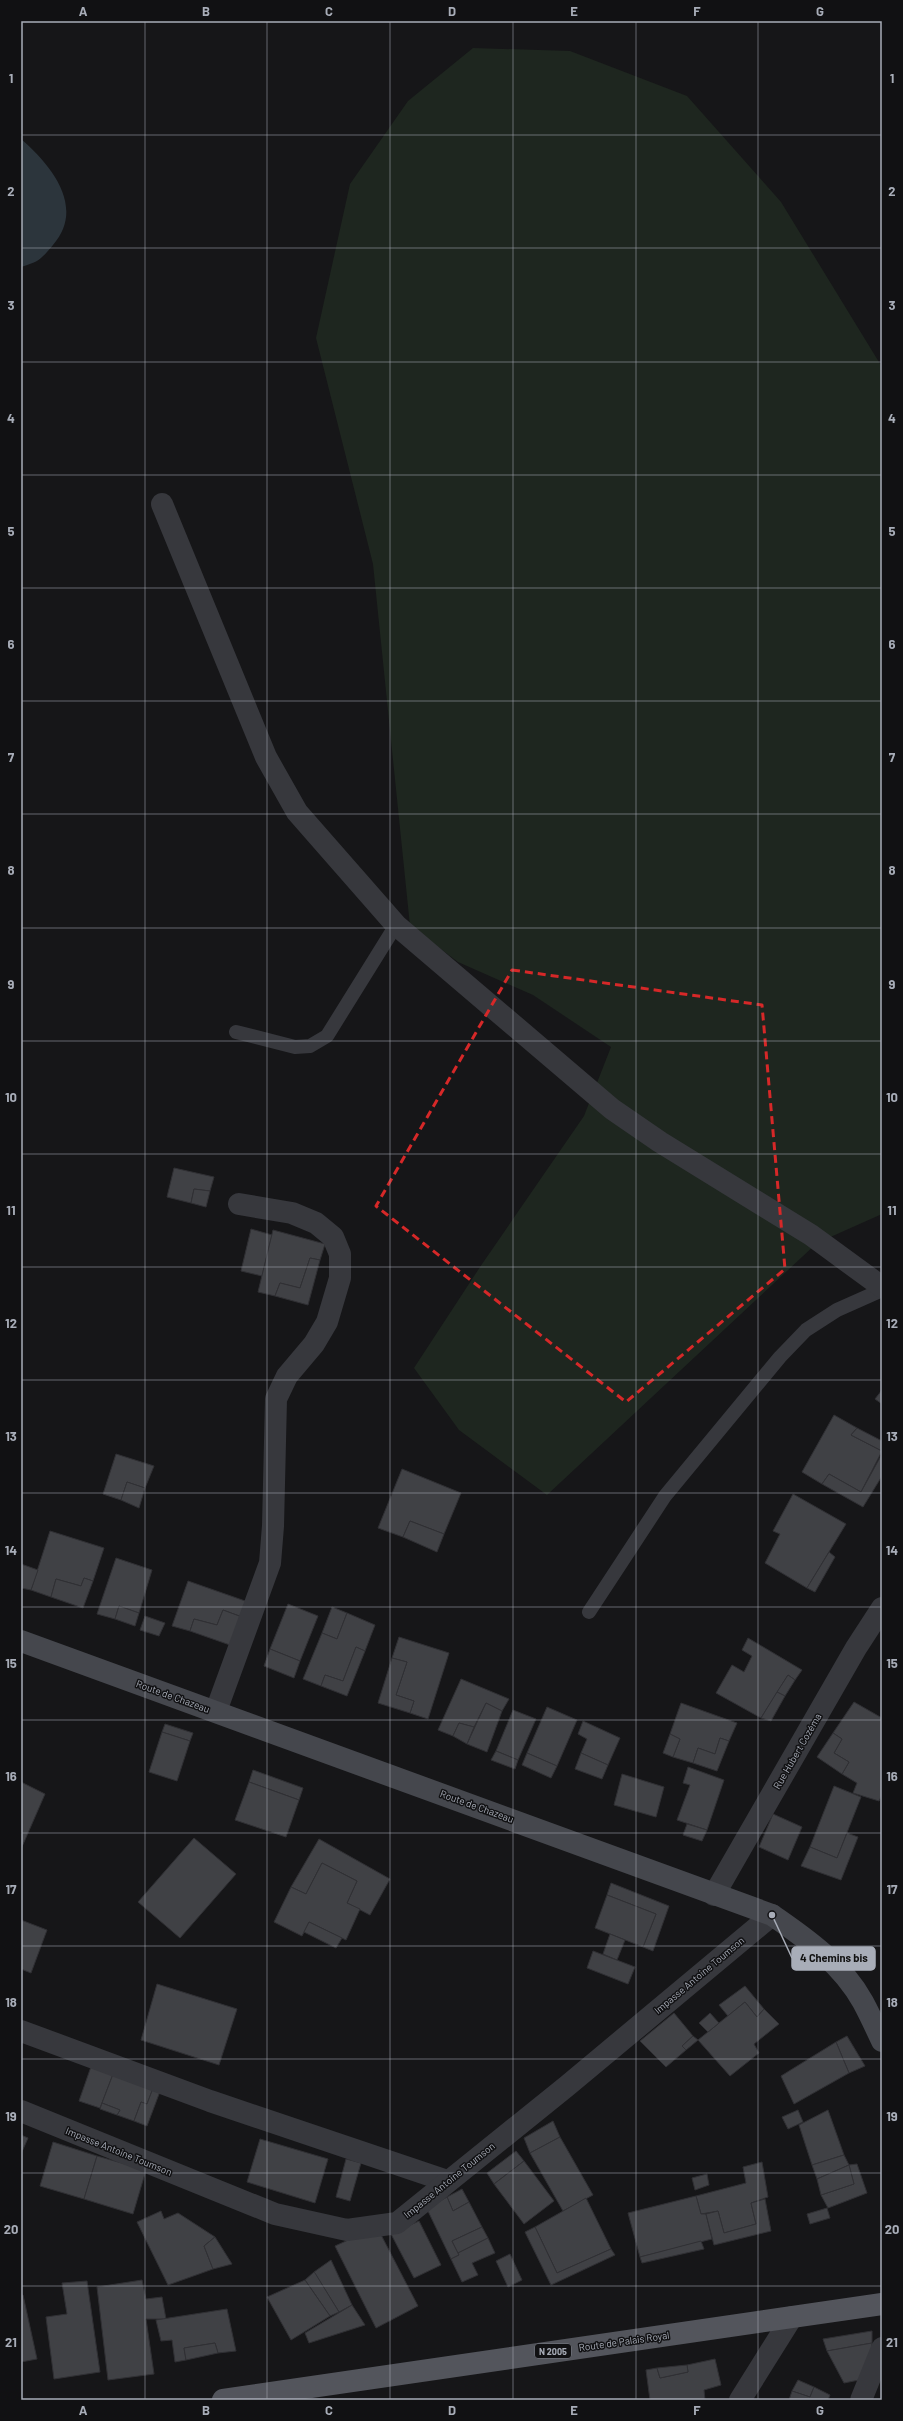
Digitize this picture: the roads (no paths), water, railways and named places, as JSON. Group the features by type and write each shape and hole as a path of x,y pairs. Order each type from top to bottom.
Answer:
{"main road":[{"name":"Route de Chazeau","path":"21,1641 216,1711 772,1916 808,1939 839,1969 863,2001 882,2041"},
{"name":"Route de Palais Royal","path":"223,2400 882,2304"}],"street":[{"path":"162,504 266,757 297,812 396,924 612,1109 660,1142 812,1235 882,1287"},
{"path":"216,1711 270,1563 276,1399 287,1376 314,1344 327,1322 340,1278 340,1254 333,1237 316,1223 292,1213 239,1204"},
{"name":"Rue Hubert Cozéma","path":"714,1895 852,1655 882,1608"},
{"name":"Impasse Antoine Toumson","path":"21,2111 275,2214 347,2230 397,2222 567,2086 772,1916"},
{"path":"21,2031 210,2101 447,2181"},
{"path":"740,2400 792,2317"},
{"path":"861,2400 882,2348"}],"lane":[{"path":"236,1032 295,1047 310,1046 327,1036 396,924"},
{"path":"589,1612 665,1496 780,1357 806,1330 837,1310 882,1290"}],"place":[{"name":"4 Chemins bis","path":"772,1915"}]}
